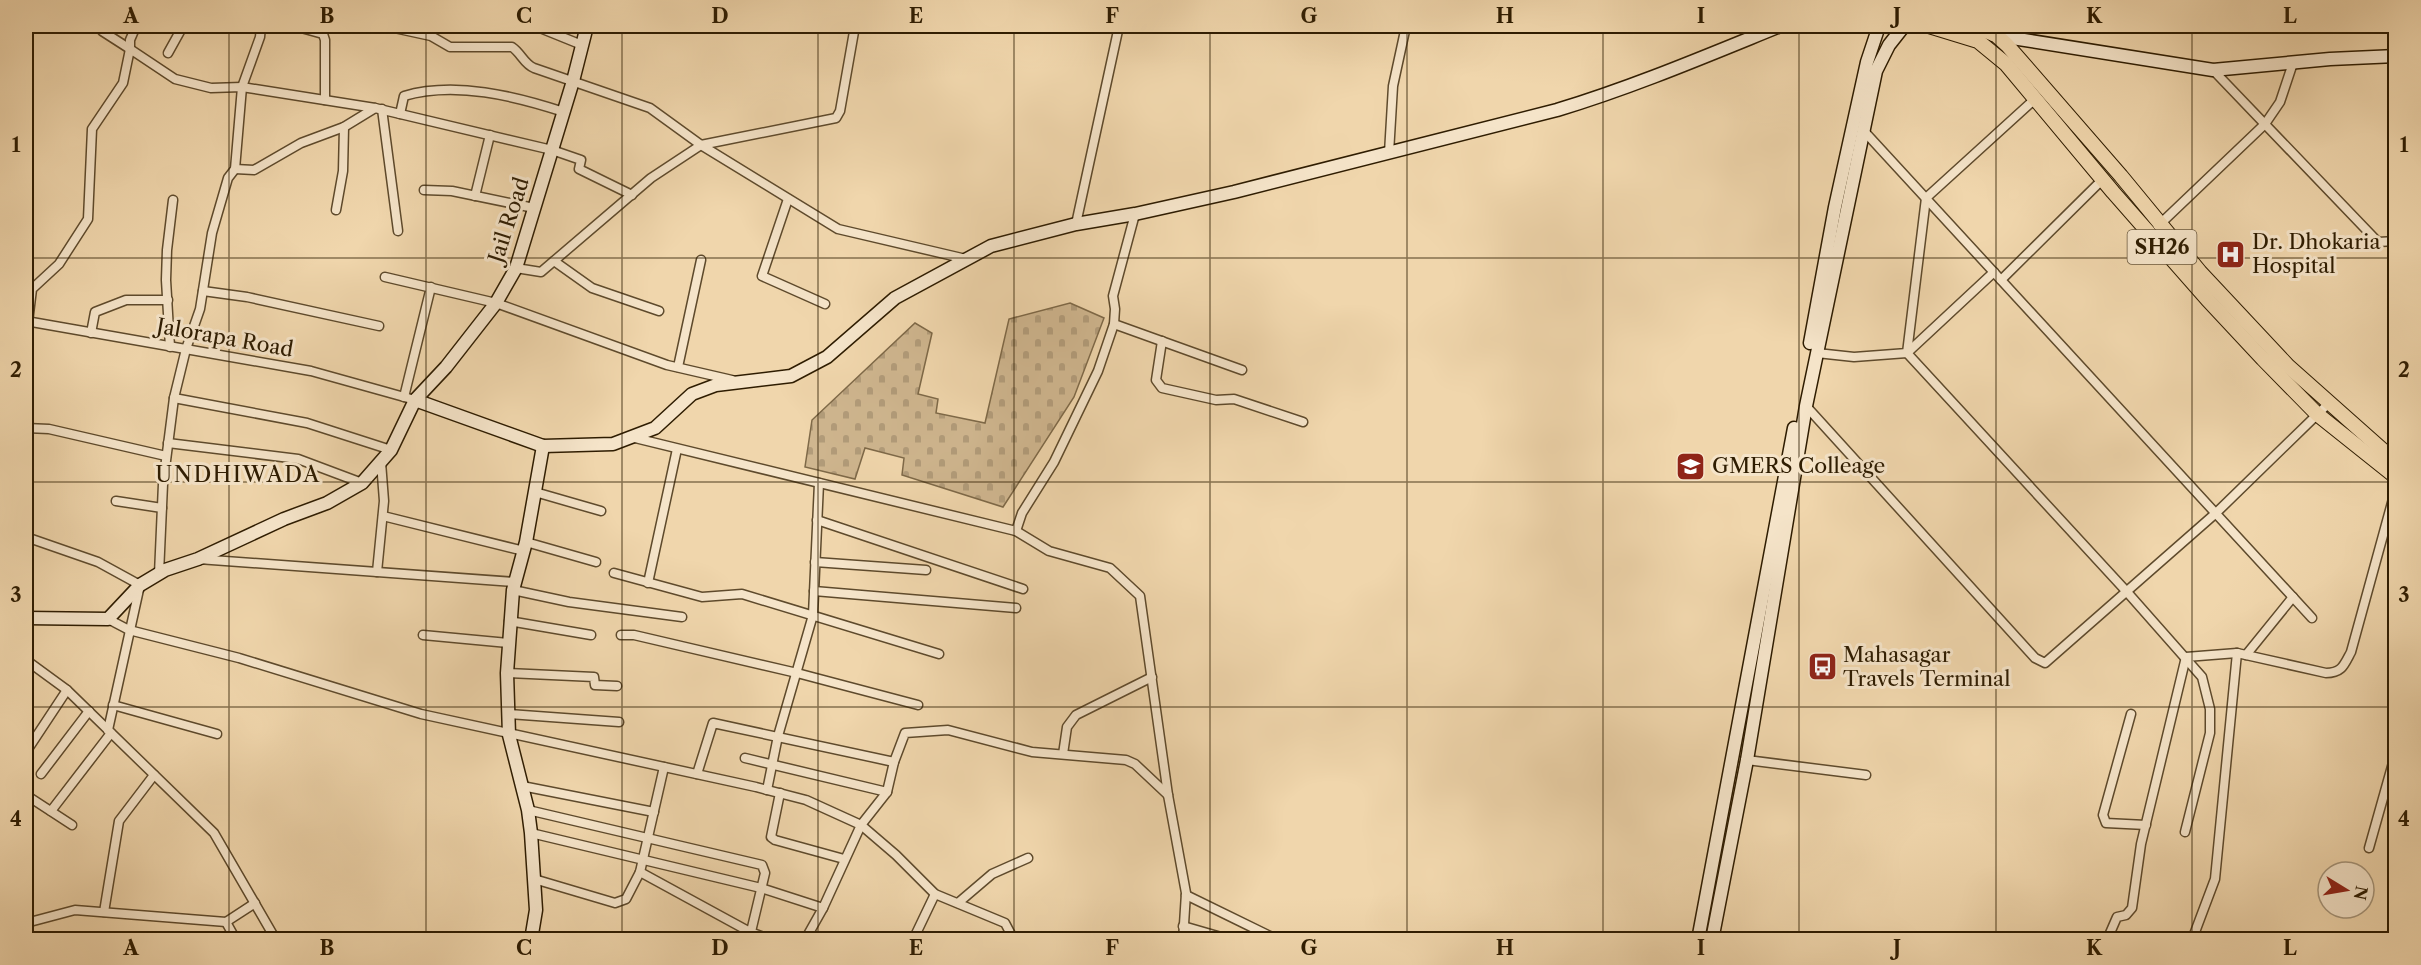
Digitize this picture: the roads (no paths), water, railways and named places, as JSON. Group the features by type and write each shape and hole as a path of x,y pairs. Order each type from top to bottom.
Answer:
{"main road":[{"name":"SH26","path":"1929,26 1978,42 2006,64 2215,308 2318,414 2396,477"},
{"name":"SH26","path":"1973,26 1996,34 2007,45 2200,272 2288,366 2328,404 2396,462"}],"street":[{"path":"99,26 102,31 175,79 211,88 242,87 378,109 552,150 581,160 579,169 632,195"},
{"path":"27,322 32,289 59,264 88,219 93,129 123,83 130,40 136,26"},
{"path":"168,53 183,26"},
{"path":"159,574 166,456 174,398 186,349 200,309 212,233 228,178 235,169 242,87 260,37 261,26"},
{"path":"294,26 323,34 325,40 325,100"},
{"path":"385,26 431,36 450,48 512,47 530,66 650,108 701,145 838,229 966,259"},
{"path":"535,26 582,45"},
{"name":"Jail Road","path":"108,619 140,585 159,574 198,559 284,519 327,503 362,483 391,450 410,399 446,367 496,303 516,268 564,112 587,26"},
{"path":"516,268 541,272 651,178 701,145 837,118 855,26"},
{"path":"1076,224 1119,26"},
{"path":"1389,153 1393,86 1406,26"},
{"path":"431,287 410,399 543,446 613,444 655,428 692,394 716,385 791,376 827,357 895,298 991,246 1076,224 1135,214 1389,153 1603,96 1780,26"},
{"path":"1698,939 1835,207 1867,62 1879,26"},
{"path":"1712,939 1747,760 1816,353 1876,71 1889,45 1904,26"},
{"path":"1978,42 1996,34 2213,70 2396,56"},
{"path":"2150,233 2265,124 2280,102 2292,63"},
{"path":"2213,70 2378,242 2396,241"},
{"path":"400,114 404,96 454,90 521,98 564,112"},
{"path":"1906,353 1926,198 2036,98"},
{"path":"235,169 254,170 301,143 344,127 378,109"},
{"path":"378,109 398,231"},
{"path":"336,210 343,171 344,127"},
{"path":"1863,130 2313,618"},
{"path":"475,196 490,135"},
{"path":"2001,280 2103,179"},
{"path":"423,190 452,191 534,208"},
{"path":"788,198 762,276 825,303"},
{"path":"170,347 167,250 173,200"},
{"path":"1016,531 1022,513 1054,462 1098,371 1114,324 1116,309 1113,296 1135,214"},
{"path":"678,367 701,260"},
{"path":"554,261 592,288 659,310"},
{"path":"1816,353 1854,357 1906,353 1994,272"},
{"path":"385,277 496,303 678,367 742,382"},
{"path":"203,291 247,297 379,326"},
{"path":"91,333 95,312 120,301 168,300"},
{"name":"Jalorapa Road","path":"27,322 311,371 410,399"},
{"path":"1114,324 1242,370"},
{"path":"1162,341 1156,380 1162,388 1216,400 1234,399 1303,422"},
{"path":"1906,353 2127,592 2202,677 2210,710 2210,733 2185,832"},
{"path":"174,398 307,423 391,450"},
{"path":"1806,406 2035,658 2045,663 2216,513 2328,404"},
{"path":"26,428 49,429 166,456"},
{"path":"630,437 1016,531 1049,551 1110,568 1140,596 1168,795 1186,895 1183,939"},
{"path":"168,443 298,459 362,483"},
{"path":"531,939 536,910 531,833 528,810 509,735 507,673 509,621 514,586 525,546 543,446"},
{"path":"648,583 677,449"},
{"path":"376,572 384,501 381,462"},
{"path":"767,790 778,736 813,615 819,483"},
{"path":"2186,657 2242,654 2326,673 2336,673 2342,669 2351,652 2396,488"},
{"path":"535,492 601,511"},
{"path":"116,501 162,507"},
{"path":"383,516 596,562"},
{"path":"817,520 1023,589"},
{"path":"26,537 98,562 140,585 113,705 110,732 51,811"},
{"path":"198,559 376,572 514,586 569,602 682,617"},
{"path":"815,562 926,570"},
{"path":"614,573 702,597 742,594 939,654"},
{"path":"814,591 1016,608"},
{"path":"2192,939 2215,879 2242,654 2293,597"},
{"path":"26,618 108,619 129,630 239,658 422,714 806,800 861,825 896,855 935,894 1005,923 1014,939"},
{"path":"509,621 591,635"},
{"path":"423,635 508,643"},
{"path":"621,635 634,635 796,673 918,705"},
{"path":"2107,939 2116,917 2126,915 2132,908 2141,844 2186,657"},
{"path":"26,660 67,690 214,833 276,939"},
{"path":"507,673 594,677 595,685 617,686"},
{"path":"1063,754 1066,728 1076,716 1152,677"},
{"path":"26,752 67,690"},
{"path":"113,705 217,734"},
{"path":"41,774 89,711"},
{"path":"509,714 619,722"},
{"path":"2131,714 2103,814 2106,823 2146,825"},
{"path":"697,774 713,723 894,762"},
{"path":"805,939 823,908 861,825 887,792 894,762 905,733 948,730 1032,752 1132,762 1168,795"},
{"path":"2369,848 2396,752"},
{"path":"745,758 887,792"},
{"path":"1747,760 1866,775"},
{"path":"534,879 615,903 626,899 640,872 664,767"},
{"path":"104,912 119,821 154,775"},
{"path":"522,786 654,812"},
{"path":"780,793 771,837 844,858"},
{"path":"26,795 72,825"},
{"path":"528,810 762,865 765,873 750,936"},
{"path":"531,833 761,888 823,908"},
{"path":"958,903 992,874 1028,858"},
{"path":"640,872 750,936 772,939"},
{"path":"913,939 935,894"},
{"path":"1186,895 1278,939"},
{"path":"26,923 75,910 226,922 255,903"},
{"path":"226,922 236,939"},
{"path":"1183,926 1228,939"}],"place":[{"name":"Dr. Dhokaria Hospital","path":"2231,254"},
{"name":"GMERS Colleage","path":"1691,466"},
{"name":"Mahasagar Travels Terminal","path":"1822,667"}],"district":[{"name":"UNDHIWADA","path":"238,474"}]}
